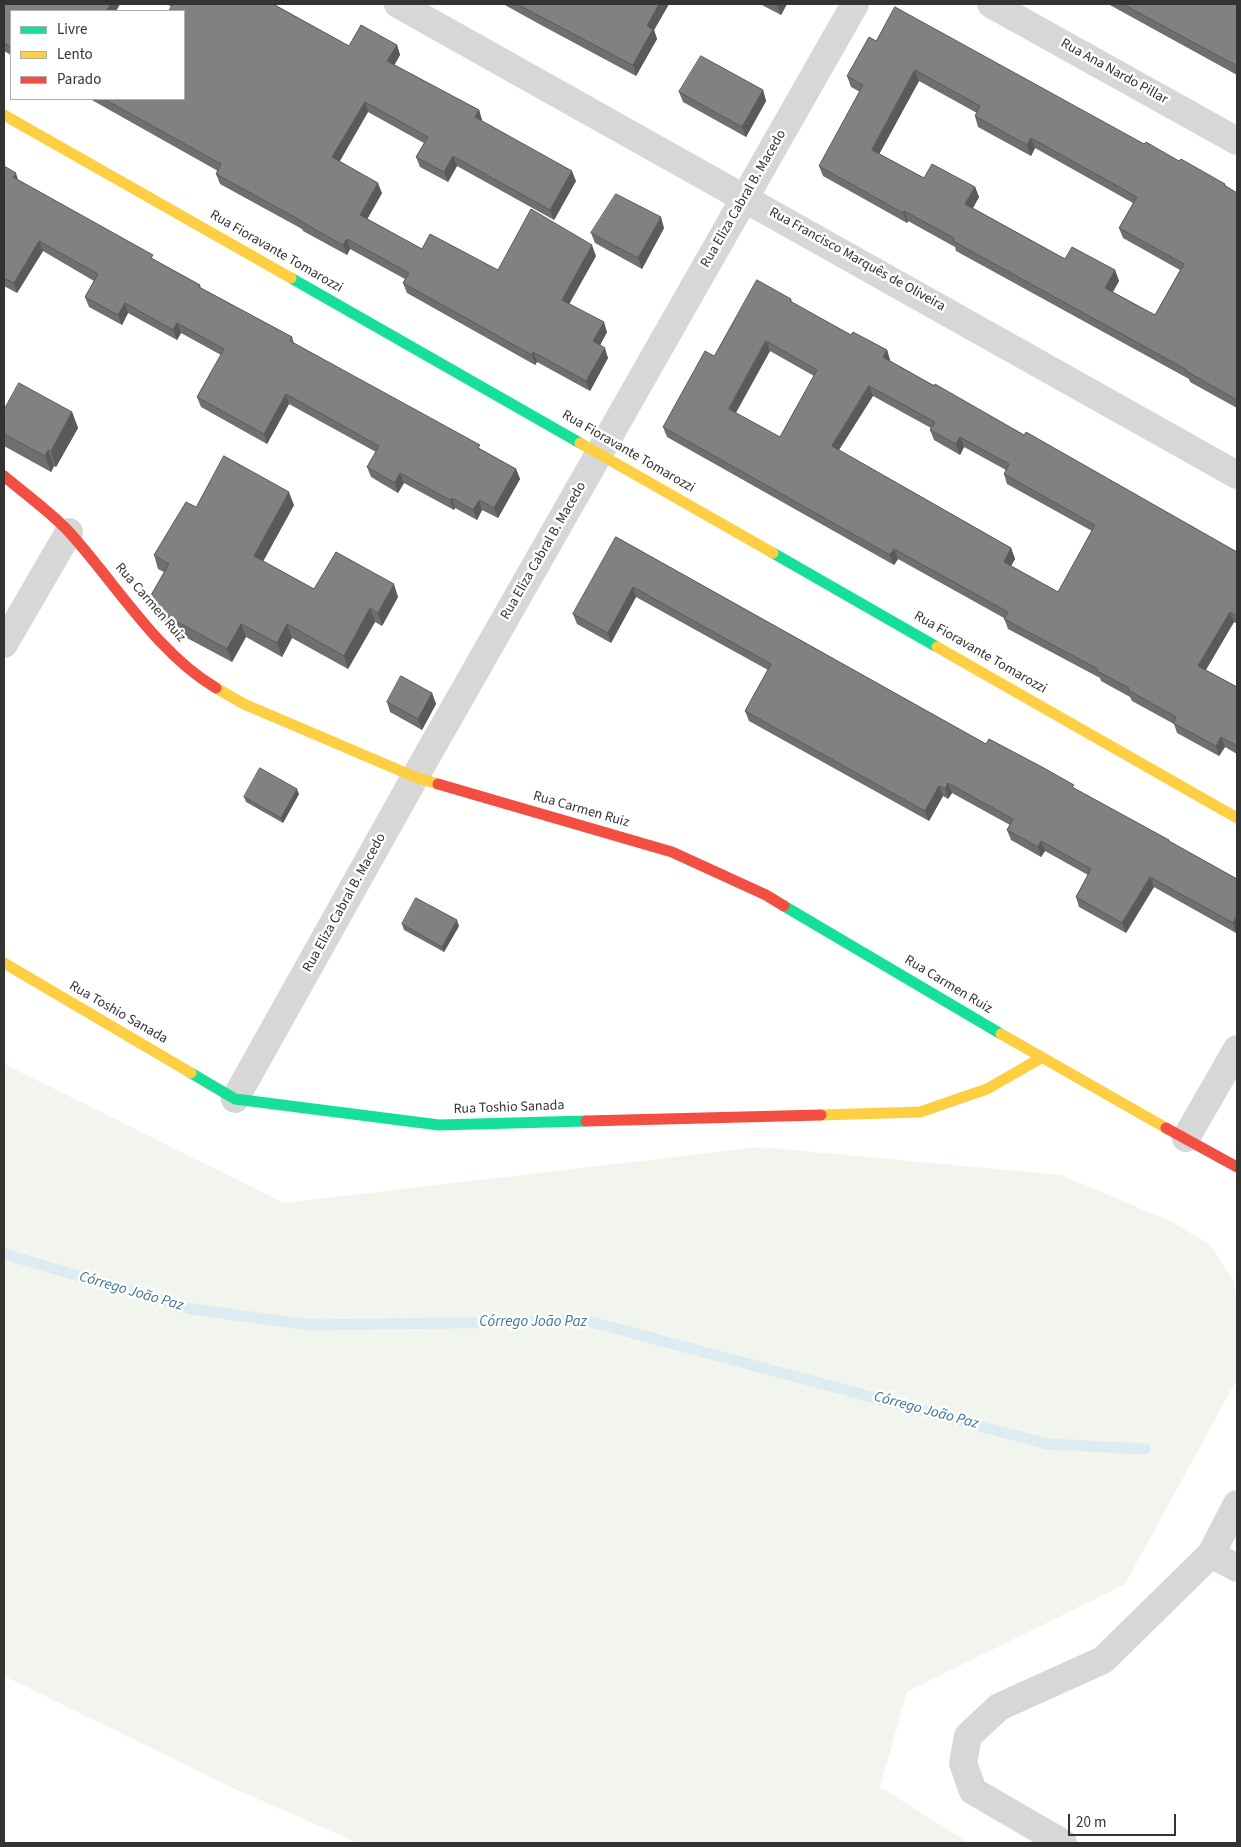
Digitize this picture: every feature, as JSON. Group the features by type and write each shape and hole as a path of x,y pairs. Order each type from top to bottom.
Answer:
{"street":[{"name":"Rua Francisco Marquês de Oliveira","path":"398,4 1237,474"},
{"name":"Rua Eliza Cabral B. Macedo","path":"235,1099 415,777 855,4"},
{"name":"Rua Ana Nardo Pillar","path":"991,4 1237,141"},
{"name":"Rua Fioravante Tomarozzi","path":"4,114 1237,818"},
{"name":"Rua Carmen Ruiz","path":"4,476 69,532 165,647 208,682 244,704 415,777 672,852 766,895 1041,1058 1186,1138"},
{"path":"4,644 69,532"},
{"name":"Rua Toshio Sanada","path":"4,963 235,1099 439,1125 920,1112 987,1089 1041,1058"},
{"path":"1237,1049 1186,1138 1237,1167"},
{"path":"1063,1843 973,1791 963,1763 968,1736 999,1707 1103,1660 1211,1554 1237,1504"},
{"path":"1211,1554 1237,1568"}],"shaded area":[{"path":"4,1064 284,1203 760,1147 1061,1175 1170,1221 1210,1245 1233,1280 1237,1302 1237,1379 1125,1584 907,1692 880,1787 969,1843 358,1843 231,1787 4,1676"}],"building":[{"path":"4,4 111,4 107,10 10,10 10,46 4,43"},
{"path":"173,4 273,4 349,46 361,25 397,45 387,61 479,110 475,117 572,171 550,210 453,156 444,172 416,157 428,137 365,102 332,157 378,183 360,215 422,249 430,234 498,270 531,209 592,245 562,300 604,322 593,341 605,348 586,381 533,352 532,355 403,283 409,273 347,239 343,245 216,174 221,164 106,100 185,100 185,10 170,10"},
{"path":"517,4 659,4 647,26 653,29 633,65"},
{"path":"1123,4 1237,4 1237,67 1235,65"},
{"path":"895,7 1144,144 1146,142 1179,161 1181,159 1237,193 1237,400 1187,370 953,241 954,238 904,211 903,213 819,166 863,85 847,76 869,37 876,41","holes":["915,70 980,106 975,116 1027,145 1031,138 1137,197 1119,228 1184,264 1155,315 1105,288 1115,270 1072,247 1065,259 965,204 975,187 932,164 924,178 872,150"]},
{"path":"701,56 763,90 742,127 679,92"},
{"path":"4,166 16,173 13,177 153,255 151,258 200,285 199,287 292,337 290,341 480,445 478,448 516,469 494,508 479,500 473,510 400,473 395,483 367,467 379,446 286,394 264,434 197,397 224,349 177,323 173,330 125,303 118,315 85,297 98,274 39,241 14,283 4,278"},
{"path":"616,194 661,217 638,258 591,233"},
{"path":"757,280 851,335 853,332 887,350 883,357 934,386 935,384 1024,435 1026,432 1237,552 1237,616 1230,612 1198,666 1237,687 1237,746 1221,737 1216,746 1173,723 1176,717 1128,690 1129,688 1097,671 1098,669 1004,619 1008,612 894,549 890,555 663,427 705,351 714,356","holes":["766,341 817,370 780,437 729,409","869,386 935,422 930,430 956,444 960,437 1009,464 1004,474 1095,525 1058,592 1004,562 1011,548 832,446"]},
{"path":"19,383 72,412 51,451 48,450 45,456 4,434 4,410"},
{"path":"224,456 289,492 254,556 314,589 336,552 394,584 378,613 370,608 344,656 287,624 277,643 241,624 227,649 165,615 150,597 169,564 154,555 186,502 196,507"},
{"path":"616,537 986,744 989,739 1042,767 1074,785 1072,787 1237,879 1237,915 1233,923 1150,877 1122,923 1076,897 1091,869 1041,841 1038,847 1007,830 1013,819 948,783 945,789 939,786 925,811 745,711 771,664 633,587 608,633 573,614"},
{"path":"401,676 432,693 418,719 387,702"},
{"path":"260,768 297,789 281,818 244,797"},
{"path":"416,898 457,920 442,947 402,924"}],"waterway":[{"name":"Córrego João Paz","path":"4,1254 191,1309 311,1325 588,1321 1047,1444 1145,1449"}],"traffic: fast":[{"path":"291,278 580,443"},
{"path":"773,553 937,647"},
{"path":"784,906 1001,1034"},
{"path":"191,1073 235,1099 439,1125 586,1121"}],"traffic: slow":[{"path":"4,115 291,278"},
{"path":"580,443 773,553"},
{"path":"937,647 1237,818"},
{"path":"216,688 244,704 415,777 438,784"},
{"path":"4,963 191,1073"},
{"path":"1001,1034 1166,1128"},
{"path":"821,1115 920,1112 987,1089 1041,1058"}],"traffic: jam":[{"path":"4,476 63,526 156,637 175,656 216,688"},
{"path":"438,784 672,852 766,895 784,906"},
{"path":"586,1121 821,1115"},
{"path":"1166,1128 1237,1167"}]}
